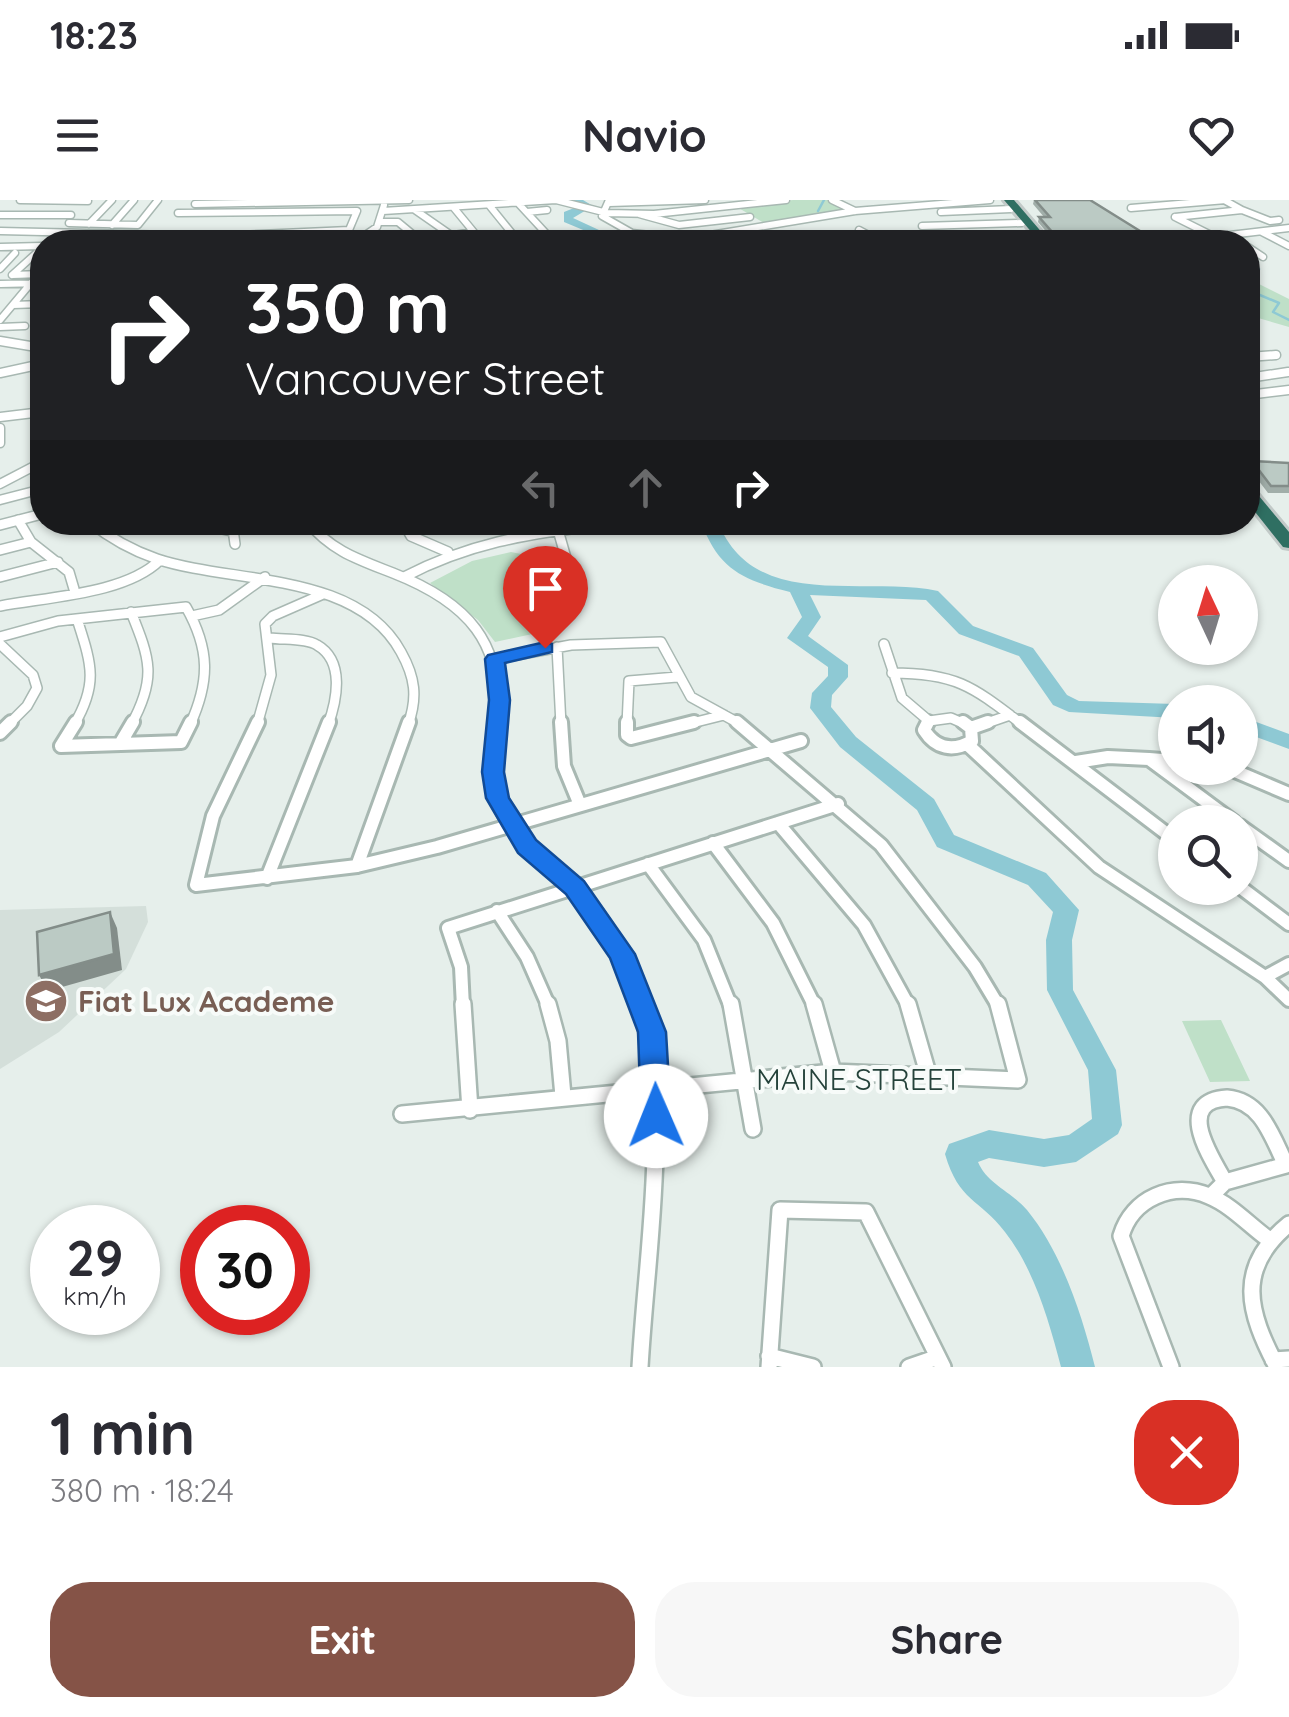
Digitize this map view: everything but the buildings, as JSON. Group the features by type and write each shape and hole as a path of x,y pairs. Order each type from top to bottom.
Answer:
{"highway":[{"path":"1020,200 1013,210 1031,230"},
{"path":"1260,496 1289,530"},
{"path":"1260,508 1289,543"}],"street":[{"path":"0,215 20,200 88,200"},
{"path":"61,230 88,200"},
{"path":"90,230 112,200"},
{"path":"110,229 134,200"},
{"path":"105,230 138,225 158,200"},
{"path":"237,204 245,200"},
{"path":"196,204 409,200"},
{"path":"383,211 556,200 603,212 639,214 786,200"},
{"path":"627,230 602,216 609,202 705,200"},
{"path":"832,200 855,211"},
{"path":"867,200 887,209"},
{"path":"733,230 855,211 990,200"},
{"path":"1146,200 1156,206"},
{"path":"1132,208 1225,200 1270,221 1278,220"},
{"path":"373,230 380,222 384,201"},
{"path":"518,203 543,230"},
{"path":"489,206 508,230"},
{"path":"733,207 763,224"},
{"path":"10,208 78,208"},
{"path":"454,208 471,230"},
{"path":"415,210 443,230"},
{"path":"527,212 547,210"},
{"path":"892,216 1013,210"},
{"path":"922,226 1013,210"},
{"path":"1201,230 1174,217 1242,210"},
{"path":"330,230 340,211"},
{"path":"194,218 247,212 357,211 349,230"},
{"path":"236,230 247,212"},
{"path":"255,230 266,212"},
{"path":"274,230 284,212"},
{"path":"297,230 304,212"},
{"path":"311,230 322,212"},
{"path":"178,213 226,215"},
{"path":"639,214 654,224 674,226 750,217"},
{"path":"0,215 71,216"},
{"path":"380,222 398,222 408,230"},
{"path":"0,227 74,230"},
{"path":"0,227 30,231"},
{"path":"44,230 64,227"},
{"path":"1191,230 1196,228"},
{"path":"1260,230 1289,228"},
{"path":"110,229 114,230"},
{"path":"1260,230 1289,246"},
{"path":"0,239 9,231"},
{"path":"0,269 27,231"},
{"path":"0,250 30,246"},
{"path":"24,263 30,261"},
{"path":"30,261 15,272 30,263"},
{"path":"0,284 30,283"},
{"path":"25,326 0,323 30,284"},
{"path":"22,294 30,294"},
{"path":"13,305 30,306"},
{"path":"0,341 21,339"},
{"path":"0,341 30,346"},
{"path":"1260,356 1276,355"},
{"path":"0,373 30,367"},
{"path":"1260,376 1288,372"},
{"path":"1260,394 1289,390"},
{"path":"0,417 30,413"},
{"path":"0,428 0,443"},
{"path":"0,484 30,468"},
{"path":"0,500 30,492"},
{"path":"0,524 30,517"},
{"path":"18,520 31,542 70,572 74,590"},
{"path":"106,535 160,560 265,577 321,595 350,606 390,633 414,675 414,708 356,866"},
{"path":"233,535 234,544"},
{"path":"321,535 339,552 404,577 449,604 482,636 495,659 499,700 493,772 498,798 527,846 575,888 622,954 640,994 652,1032 656,1086 640,1367"},
{"path":"410,535 448,552"},
{"path":"404,577 448,552 524,535"},
{"path":"559,535 572,579"},
{"path":"0,550 31,542"},
{"path":"0,606 136,578 160,560"},
{"path":"0,577 58,562"},
{"path":"192,616 219,610 265,577"},
{"path":"321,595 268,619 265,624 270,638 266,708 211,820 196,885 356,866 802,740"},
{"path":"0,733 27,706 38,688 33,674 0,640 77,619 184,606 206,649 208,670 205,694 181,742 60,746 91,700 94,672 77,619"},
{"path":"120,744 148,696 152,662 132,612"},
{"path":"266,878 338,690 331,657 315,644 270,638"},
{"path":"495,659 556,647 662,642 676,677 691,697 744,726 838,804"},
{"path":"884,644 902,702 910,711 928,721 949,717 971,728 974,735 968,745 950,748 936,744 924,730 928,721"},
{"path":"556,647 564,679 560,755 565,779 580,805"},
{"path":"892,674 950,677 972,686 1158,827"},
{"path":"676,677 629,681 630,738 724,715"},
{"path":"971,728 1010,715"},
{"path":"968,745 1099,867 1265,977 1289,1000"},
{"path":"1076,762 1108,757 1158,760"},
{"path":"1149,759 1211,805"},
{"path":"1258,781 1289,794"},
{"path":"470,1110 461,967 448,928 838,804"},
{"name":"MAINE STREET","path":"402,1114 470,1110 656,1086 833,1072 1018,1080 999,1006 975,966 882,845 838,804"},
{"path":"778,823 812,860 887,963 916,1026 929,1076"},
{"path":"1258,839 1289,861"},
{"path":"713,843 756,894 797,964 822,1018 833,1072"},
{"path":"648,864 704,940 731,1005 754,1129"},
{"path":"1258,901 1289,924"},
{"path":"498,911 546,990 560,1037 563,1096"},
{"path":"1265,977 1289,964"},
{"path":"1211,1196 1225,1182 1288,1166 1248,1103 1230,1096 1211,1099 1198,1111 1197,1124 1225,1182"},
{"path":"1171,1367 1121,1236 1123,1220 1142,1200 1196,1191 1211,1196 1266,1238"},
{"path":"812,1367 769,1362 780,1210 866,1212 941,1362 910,1367"},
{"path":"1280,1362 1256,1324 1252,1274 1266,1238 1289,1224"}],"shaded area":[{"name":"Fiat Lux Academe","path":"146,906 148,922 126,969 59,1032 0,1069 0,910"}],"green space":[{"path":"828,200 848,210 764,223 737,207"},
{"path":"1260,284 1289,299 1289,327 1260,319"},
{"path":"511,552 536,557 538,589 558,600 565,627 495,642 478,620 430,583 472,561"},
{"path":"1221,1020 1250,1081 1210,1082 1182,1021"}],"waterway":[{"path":"574,200 588,206 568,214 568,220 592,230"},
{"path":"818,211 824,200"},
{"path":"1260,295 1279,303 1273,312 1289,320"},
{"path":"715,535 727,557 745,571 798,588"},
{"path":"798,588 931,595 966,630 1026,652 1060,700 1076,707 1158,710"},
{"path":"798,588 812,617 797,638 838,665 838,677 822,693 820,708 848,742 926,805 945,841 1037,879 1066,910 1059,940 1060,990 1102,1070 1107,1125 1076,1148 1044,1153 989,1144 960,1154 974,1185 1013,1217 1033,1247 1061,1311 1078,1367"},
{"path":"1258,730 1289,742"}],"place":[{"name":"Fiat Lux Academe","path":"46,1001"}],"route":[{"path":"545,648 495,659 499,700 493,772 498,798 527,846 575,888 622,954 652,1032 656,1116"}]}
